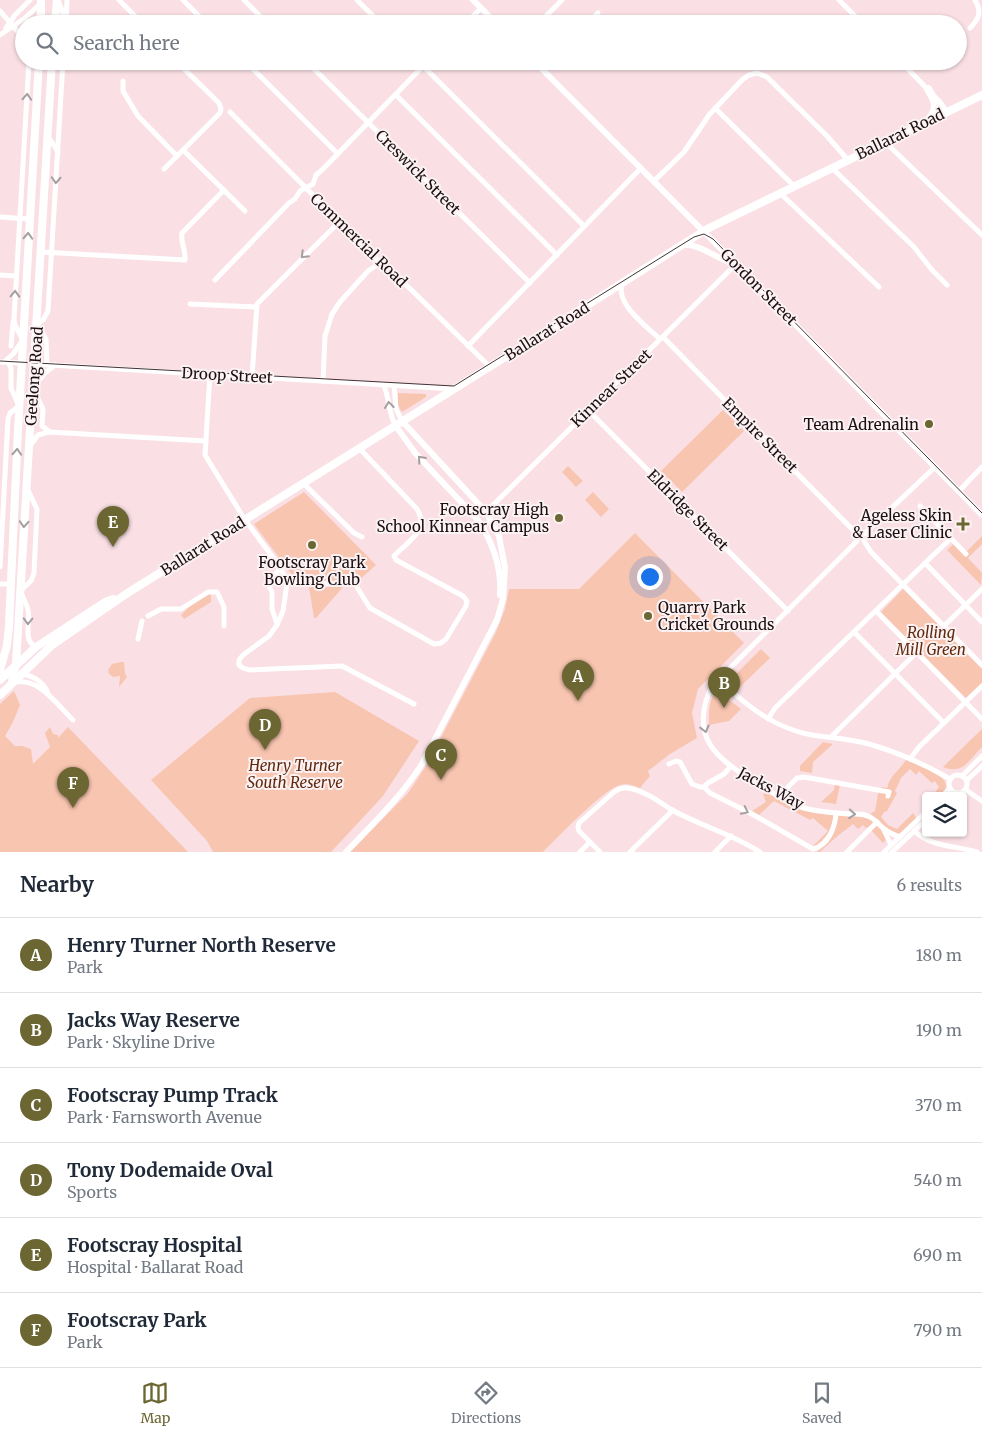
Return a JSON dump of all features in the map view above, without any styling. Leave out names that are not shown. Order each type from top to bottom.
[{"type":"highway","points":[[56,15],[57,0]]},
{"type":"highway","points":[[42,1],[42,15]]},
{"type":"highway","name":"Geelong Road","points":[[2,675],[9,626],[19,406],[38,70]]},
{"type":"highway","name":"Geelong Road","points":[[8,687],[19,673],[16,664],[51,70]]},
{"type":"highway","points":[[928,89],[936,106],[934,114],[928,121]]},
{"type":"highway","name":"Ballarat Road","points":[[19,673],[51,646],[126,594],[703,231],[982,95]]},
{"type":"highway","points":[[25,302],[27,307],[30,308],[39,293]]},
{"type":"highway","name":"Droop Street","points":[[22,363],[34,364]]},
{"type":"highway","name":"Ballarat Road","points":[[2,675],[36,647],[105,602],[126,594]]},
{"type":"highway","points":[[2,675],[19,673]]},
{"type":"highway","points":[[0,695],[8,687]]},
{"type":"main road","points":[[473,0],[487,15]]},
{"type":"main road","name":"Gordon Street","points":[[543,70],[982,515]]},
{"type":"main road","points":[[681,245],[693,245],[722,260],[736,264]]},
{"type":"main road","points":[[346,852],[395,800],[411,780],[429,751],[487,639],[500,610],[504,594],[505,574],[500,541],[486,512],[440,463],[398,423]]},
{"type":"main road","points":[[398,423],[414,451],[478,520],[494,550],[500,577],[498,606],[487,639]]},
{"type":"main road","points":[[432,470],[440,463]]},
{"type":"main road","points":[[448,488],[456,480]]},
{"type":"main road","points":[[478,520],[486,512]]},
{"type":"street","points":[[57,0],[63,15]]},
{"type":"street","points":[[66,0],[66,15]]},
{"type":"street","points":[[119,0],[134,15]]},
{"type":"street","points":[[183,0],[198,15]]},
{"type":"street","points":[[244,0],[259,15]]},
{"type":"street","points":[[357,0],[372,15]]},
{"type":"street","points":[[547,15],[562,0]]},
{"type":"street","points":[[838,0],[854,15]]},
{"type":"street","points":[[970,28],[981,14],[979,5],[975,0]]},
{"type":"street","points":[[18,15],[29,1]]},
{"type":"street","points":[[27,15],[42,1]]},
{"type":"street","points":[[473,15],[480,8]]},
{"type":"street","points":[[0,12],[15,29]]},
{"type":"street","points":[[2,32],[15,19]]},
{"type":"street","points":[[11,24],[15,22]]},
{"type":"street","points":[[11,346],[29,70]]},
{"type":"street","points":[[47,365],[46,339],[37,324],[48,313],[63,70]]},
{"type":"street","points":[[164,169],[220,113],[221,109],[185,70]]},
{"type":"street","points":[[254,70],[338,154]]},
{"type":"street","name":"Creswick Street","points":[[315,70],[530,283]]},
{"type":"street","points":[[215,280],[289,203],[295,200],[299,192],[313,184],[318,173],[419,70]]},
{"type":"street","points":[[427,70],[584,226]]},
{"type":"street","points":[[909,70],[942,104],[947,112]]},
{"type":"street","points":[[654,181],[684,152],[715,108],[742,80],[757,73],[766,77],[848,160]]},
{"type":"street","points":[[123,81],[122,91],[138,116],[177,156]]},
{"type":"street","points":[[396,95],[556,255]]},
{"type":"street","points":[[715,108],[794,186]]},
{"type":"street","name":"Commercial Road","points":[[230,112],[380,264],[388,267],[490,366]]},
{"type":"street","points":[[26,116],[35,132]]},
{"type":"street","points":[[47,136],[58,152]]},
{"type":"street","points":[[885,142],[982,235]]},
{"type":"street","points":[[183,150],[246,212]]},
{"type":"street","points":[[468,346],[641,168]]},
{"type":"street","points":[[832,168],[916,249],[947,286]]},
{"type":"street","points":[[41,252],[185,260],[185,251],[181,238],[182,233],[224,190]]},
{"type":"street","points":[[780,193],[880,287]]},
{"type":"street","points":[[0,217],[29,219]]},
{"type":"street","points":[[252,377],[256,307],[258,302],[339,222]]},
{"type":"street","points":[[323,381],[326,332],[332,314],[340,302],[368,271],[380,264]]},
{"type":"street","name":"Kinnear Street","points":[[486,512],[736,264]]},
{"type":"street","points":[[0,275],[16,276]]},
{"type":"street","points":[[622,296],[620,291],[624,282]]},
{"type":"street","points":[[610,291],[622,296]]},
{"type":"street","name":"Empire Street","points":[[622,296],[632,312],[752,428],[756,436],[767,438],[772,447],[857,534]]},
{"type":"street","points":[[190,304],[256,307]]},
{"type":"street","points":[[0,567],[8,418],[12,410],[19,406],[11,388],[11,368],[4,362],[14,353],[23,340],[14,319]]},
{"type":"street","name":"Droop Street","points":[[4,362],[22,363]]},
{"type":"street","name":"Droop Street","points":[[34,364],[454,389]]},
{"type":"street","points":[[51,432],[43,427],[42,407],[33,388],[45,373],[55,365]]},
{"type":"street","points":[[210,374],[205,454],[245,520],[281,568],[287,583],[283,611],[277,625],[269,636],[243,655],[239,660],[240,665],[250,670],[342,666],[414,704]]},
{"type":"street","points":[[384,384],[388,395],[390,414],[398,423]]},
{"type":"street","points":[[394,385],[398,423]]},
{"type":"street","name":"Eldridge Street","points":[[588,410],[788,611]]},
{"type":"street","points":[[29,447],[37,436],[42,433],[51,432],[206,441]]},
{"type":"street","points":[[287,583],[355,584],[370,608],[434,644],[442,644],[466,606],[467,601],[463,596],[396,560],[394,556],[422,527],[422,518],[417,509],[359,448]]},
{"type":"street","points":[[935,467],[864,534],[864,541],[871,552],[982,665]]},
{"type":"street","points":[[959,491],[982,467]]},
{"type":"street","points":[[303,483],[354,533],[362,537]]},
{"type":"street","points":[[27,488],[37,509],[34,564],[32,580],[20,592],[28,610],[28,639],[36,647]]},
{"type":"street","points":[[920,506],[966,554]]},
{"type":"street","points":[[857,541],[857,534],[861,532],[864,534]]},
{"type":"street","points":[[768,719],[775,708],[951,538]]},
{"type":"street","points":[[724,674],[857,541],[864,541]]},
{"type":"street","points":[[924,563],[982,622]]},
{"type":"street","points":[[277,625],[272,609],[272,592],[267,582],[281,568]]},
{"type":"street","points":[[0,584],[10,584]]},
{"type":"street","points":[[944,626],[982,589]]},
{"type":"street","points":[[148,616],[161,608],[181,608],[208,592],[217,592],[224,607],[224,626]]},
{"type":"street","points":[[876,610],[982,719]]},
{"type":"street","points":[[138,639],[142,621]]},
{"type":"street","points":[[854,632],[944,723]]},
{"type":"street","points":[[0,649],[4,658]]},
{"type":"street","points":[[831,737],[917,652]]},
{"type":"street","points":[[724,674],[720,672],[715,673],[712,677],[713,683],[717,686],[724,684]]},
{"type":"street","points":[[19,673],[31,676],[39,681],[50,696]]},
{"type":"street","points":[[724,674],[726,678],[724,684]]},
{"type":"street","points":[[8,687],[17,682],[28,682],[38,686],[73,720]]},
{"type":"street","name":"Jacks Way","points":[[713,683],[706,697],[703,709],[704,729],[709,743],[719,757],[779,796],[806,808],[836,813],[867,815],[877,822]]},
{"type":"street","points":[[724,684],[757,713],[793,730],[811,735],[870,744],[935,770],[950,779]]},
{"type":"street","points":[[910,760],[919,747],[982,686]]},
{"type":"street","points":[[962,776],[982,756]]},
{"type":"street","points":[[669,764],[675,761],[680,762],[692,784],[704,787],[710,794],[752,814],[813,849],[830,836],[835,823],[836,813]]},
{"type":"street","points":[[704,787],[708,782],[724,774],[731,766]]},
{"type":"street","points":[[963,792],[966,790],[967,780],[982,766]]},
{"type":"street","points":[[950,779],[957,775],[967,780]]},
{"type":"street","points":[[779,796],[797,778],[804,776],[889,792],[888,796]]},
{"type":"street","points":[[950,779],[951,792]]},
{"type":"street","points":[[600,852],[578,827],[579,823],[619,788],[625,787],[638,790],[673,810],[731,836],[760,852]]},
{"type":"street","points":[[966,790],[982,801]]},
{"type":"street","points":[[630,852],[673,810]]},
{"type":"street","points":[[884,852],[922,816]]},
{"type":"street","points":[[847,852],[877,822],[891,845]]},
{"type":"street","points":[[892,852],[922,824]]},
{"type":"street","points":[[882,828],[900,837]]},
{"type":"street","points":[[914,831],[932,843],[977,852]]},
{"type":"street","points":[[715,852],[731,836]]},
{"type":"street","points":[[580,852],[590,842]]},
{"type":"green space","points":[[398,393],[426,394],[426,397],[402,412],[398,405]]},
{"type":"green space","points":[[723,410],[744,431],[682,492],[661,471]]},
{"type":"green space","points":[[568,466],[583,481],[576,487],[562,472]]},
{"type":"green space","name":"Footscray Park Bowling Club","points":[[304,492],[376,565],[357,582],[300,581],[292,575],[254,524]]},
{"type":"green space","points":[[593,492],[609,509],[601,517],[585,500]]},
{"type":"green space","points":[[635,533],[744,643],[698,689],[692,713],[697,738],[670,754],[648,771],[650,776],[640,788],[623,784],[603,795],[543,852],[350,852],[408,793],[426,766],[496,632],[505,609],[509,589],[579,589]]},
{"type":"green space","points":[[982,536],[982,544],[968,558],[982,573],[981,585],[947,550],[953,544],[964,554]]},
{"type":"green space","points":[[309,587],[343,587],[314,618]]},
{"type":"green space","name":"Rolling Mill Green","points":[[903,589],[982,669],[982,683],[966,698],[881,612]]},
{"type":"green space","points":[[211,593],[211,602],[184,619],[181,615],[189,607]]},
{"type":"green space","points":[[761,649],[770,658],[738,689],[733,684],[732,678]]},
{"type":"green space","points":[[124,662],[127,677],[119,687],[120,676],[113,677],[109,674],[108,670],[112,664]]},
{"type":"green space","points":[[14,691],[20,705],[5,736],[15,746],[31,749],[33,764],[50,747],[45,733],[50,727],[53,734],[58,735],[58,738],[68,727],[188,852],[0,852],[0,704]]},
{"type":"green space","name":"Henry Turner South Reserve","points":[[335,692],[419,741],[383,796],[331,852],[213,852],[207,841],[151,780],[250,698]]},
{"type":"green space","points":[[715,693],[720,693],[741,709],[729,721],[709,725],[710,704]]},
{"type":"green space","points":[[982,729],[982,747],[965,765],[956,769],[943,767]]},
{"type":"green space","points":[[823,742],[833,744],[813,762],[812,773],[800,771],[800,766]]},
{"type":"green space","points":[[906,760],[941,777],[946,786],[942,792],[935,792],[939,787],[935,781],[932,783],[919,771],[916,775],[910,769],[901,778],[895,791],[897,793],[887,811],[881,817],[888,825],[897,829],[913,813],[916,817],[915,819],[899,834],[893,833],[870,814],[875,811],[878,794],[882,787],[887,788],[892,776]]},
{"type":"green space","points":[[835,784],[840,785],[836,804],[821,802],[834,790]]},
{"type":"green space","points":[[766,792],[798,808],[815,813],[834,815],[833,824],[829,832],[823,840],[816,846],[813,846],[828,831],[813,818],[810,820],[774,801],[759,815],[752,811],[766,802],[763,794]]},
{"type":"green space","points":[[838,814],[861,817],[872,821],[887,839],[883,843],[868,827],[866,828],[863,825],[858,829],[853,824],[820,852],[817,852],[832,836]]},
{"type":"tram line","points":[[0,361],[454,386],[694,237],[704,234],[713,239],[982,513]]},
{"type":"place","name":"Team Adrenalin","points":[[929,424]]},
{"type":"place","name":"Footscray High School Kinnear Campus","points":[[559,518]]},
{"type":"place","name":"Ageless Skin & Laser Clinic","points":[[963,524]]},
{"type":"place","name":"Footscray Park Bowling Club","points":[[312,545]]},
{"type":"place","name":"Footscray Hospital","points":[[113,547]]},
{"type":"place","name":"Quarry Park Cricket Grounds","points":[[648,616]]},
{"type":"place","name":"Henry Turner North Reserve","points":[[578,701]]},
{"type":"place","name":"Jacks Way Reserve","points":[[724,708]]},
{"type":"place","name":"Tony Dodemaide Oval","points":[[265,750]]},
{"type":"place","name":"Footscray Pump Track","points":[[441,780]]},
{"type":"place","name":"Footscray Park","points":[[73,808]]}]
